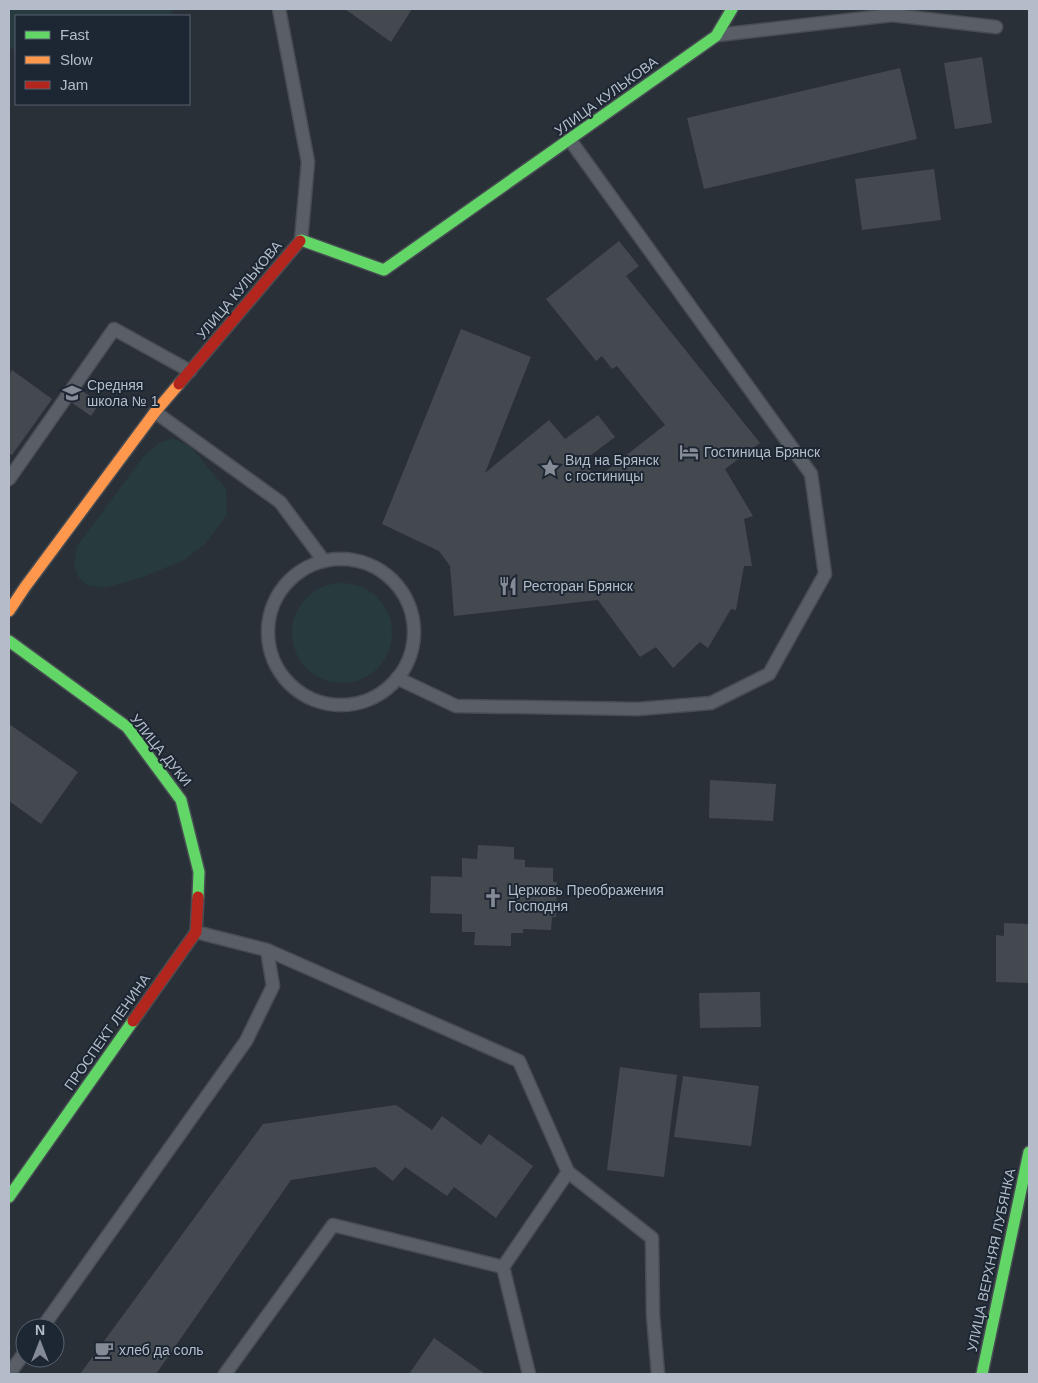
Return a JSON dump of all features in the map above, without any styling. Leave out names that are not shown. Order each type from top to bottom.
[{"type":"street","points":[[716,36],[732,9]]},
{"type":"street","name":"УЛИЦА КУЛЬКОВА","points":[[9,611],[156,412],[301,240],[384,270],[716,36]]},
{"type":"street","name":"УЛИЦА ДУКИ","points":[[9,640],[127,727],[181,800],[199,872],[196,932]]},
{"type":"street","name":"ПРОСПЕКТ ЛЕНИНА","points":[[9,1198],[196,932]]},
{"type":"street","name":"УЛИЦА ВЕРХНЯЯ ЛУБЯНКА","points":[[982,1374],[1029,1152]]},
{"type":"lane","points":[[279,9],[308,162],[301,240]]},
{"type":"lane","points":[[716,36],[892,15],[996,27]]},
{"type":"lane","points":[[397,678],[456,706],[638,709],[711,703],[769,674],[825,574],[811,474],[570,140]]},
{"type":"lane","points":[[9,480],[114,329],[190,371]]},
{"type":"lane","points":[[156,412],[280,502],[324,561]]},
{"type":"lane","points":[[348,559],[371,565],[391,578],[406,598],[414,620],[414,645],[406,668],[390,686],[370,699],[347,705],[323,703],[300,693],[283,677],[272,656],[269,640],[268,632],[272,608],[284,587],[301,571],[324,561],[348,559]]},
{"type":"lane","points":[[196,932],[267,950],[519,1060],[568,1172],[652,1238],[653,1315],[658,1374]]},
{"type":"lane","points":[[49,1318],[246,1041],[273,986],[267,950]]},
{"type":"lane","points":[[529,1374],[503,1267],[568,1172]]},
{"type":"lane","points":[[225,1374],[333,1225],[503,1267]]},
{"type":"green space","points":[[9,9],[173,9],[171,15],[15,15],[15,50],[9,48]]},
{"type":"green space","points":[[172,438],[191,447],[226,489],[227,514],[205,544],[184,560],[143,577],[104,588],[87,585],[78,577],[74,563],[77,546],[144,456],[159,443]]},
{"type":"green space","points":[[342,583],[361,587],[378,597],[388,614],[392,633],[388,652],[378,669],[361,679],[342,683],[323,679],[306,669],[296,652],[292,633],[296,614],[306,597],[323,587]]},
{"type":"building","points":[[345,9],[412,9],[391,42]]},
{"type":"building","points":[[982,57],[992,123],[955,129],[944,63]]},
{"type":"building","points":[[900,68],[917,139],[704,189],[687,118]]},
{"type":"building","points":[[934,169],[941,220],[862,230],[855,179]]},
{"type":"building","name":"Гостиница Брянск","points":[[619,241],[639,266],[626,276],[760,443],[725,469],[753,516],[744,519],[752,566],[744,566],[736,610],[731,609],[708,648],[700,642],[673,668],[656,647],[640,657],[598,600],[454,616],[450,566],[439,551],[382,524],[461,329],[531,357],[485,473],[549,420],[565,439],[598,415],[615,437],[583,461],[597,478],[665,425],[617,366],[612,369],[602,356],[596,361],[546,299]]},
{"type":"building","points":[[12,370],[52,399],[12,455],[9,453],[9,375]]},
{"type":"building","points":[[81,390],[100,403],[91,416],[72,403]]},
{"type":"building","points":[[9,724],[78,772],[41,824],[9,801]]},
{"type":"building","points":[[710,780],[776,784],[773,821],[709,818]]},
{"type":"building","name":"Церковь Преображения Господня","points":[[478,845],[514,847],[514,859],[525,860],[525,867],[553,868],[553,882],[557,882],[556,917],[552,917],[551,930],[523,929],[523,933],[511,933],[511,946],[474,945],[475,932],[462,932],[462,914],[430,913],[431,876],[462,877],[462,858],[477,859]]},
{"type":"building","points":[[1004,923],[1029,924],[1029,983],[996,982],[996,935],[1004,936]]},
{"type":"building","points":[[760,992],[761,1027],[700,1028],[699,993]]},
{"type":"building","points":[[620,1067],[677,1075],[664,1177],[607,1170]]},
{"type":"building","points":[[683,1076],[759,1086],[751,1146],[674,1137]]},
{"type":"building","points":[[396,1105],[432,1130],[442,1116],[481,1145],[489,1134],[533,1166],[496,1218],[454,1187],[447,1196],[405,1167],[393,1181],[375,1167],[291,1180],[156,1374],[80,1374],[263,1124]]},
{"type":"building","points":[[434,1338],[485,1374],[409,1374]]},
{"type":"traffic: fast","points":[[300,241],[384,270],[716,36],[732,9]]},
{"type":"traffic: fast","points":[[9,641],[127,727],[181,800],[199,872],[198,897]]},
{"type":"traffic: fast","points":[[9,1197],[133,1021]]},
{"type":"traffic: fast","points":[[982,1374],[1029,1152]]},
{"type":"traffic: slow","points":[[9,611],[155,412],[179,384]]},
{"type":"traffic: jam","points":[[179,384],[300,241]]},
{"type":"traffic: jam","points":[[133,1021],[196,932],[198,897]]},
{"type":"place","name":"Средняя школа № 1","points":[[72,393]]},
{"type":"place","name":"Гостиница Брянск","points":[[689,452]]},
{"type":"place","name":"Вид на Брянск с гостиницы","points":[[550,468]]},
{"type":"place","name":"Ресторан Брянск","points":[[508,586]]},
{"type":"place","name":"Церковь Преображения Господня","points":[[493,898]]},
{"type":"place","name":"хлеб да соль","points":[[104,1350]]}]
